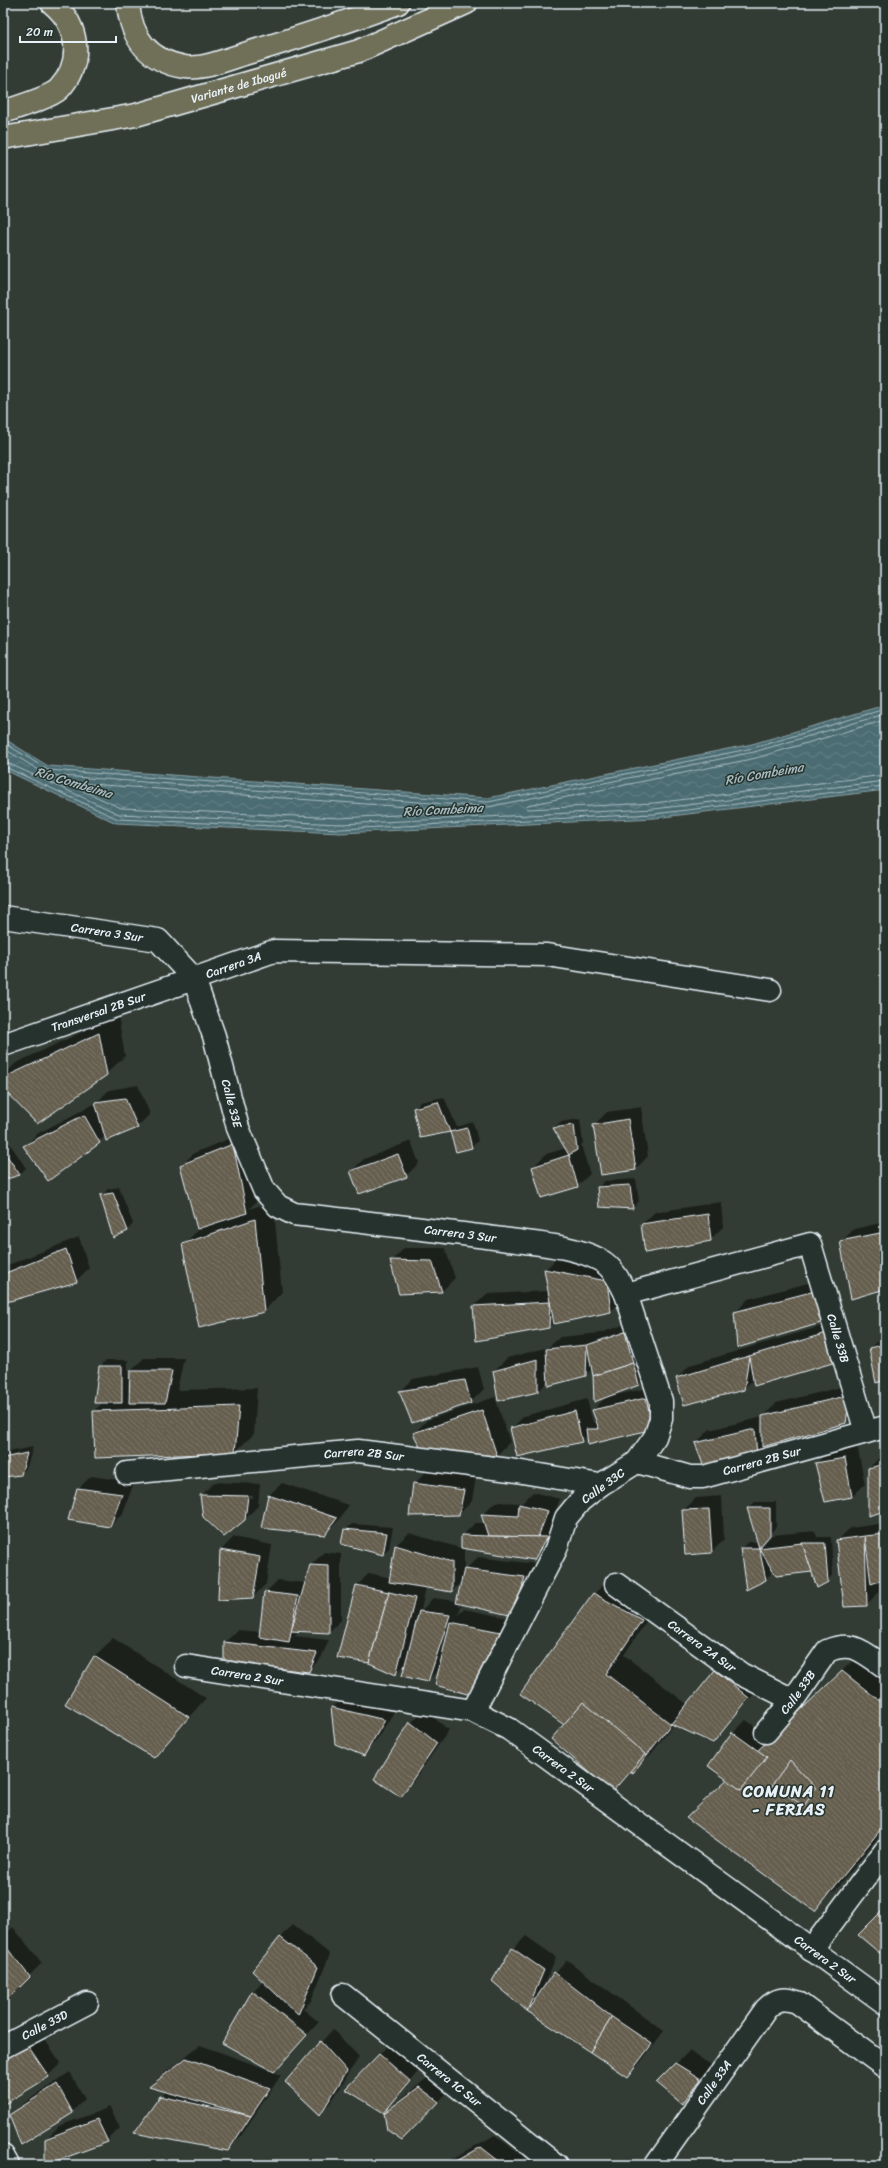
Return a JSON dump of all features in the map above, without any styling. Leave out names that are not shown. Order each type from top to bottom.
[{"type":"highway","points":[[3,112],[24,106],[59,90],[73,68],[76,46],[73,29],[62,12],[52,3]]},
{"type":"highway","points":[[128,3],[129,20],[140,42],[158,59],[187,67],[212,64],[343,24],[398,3]]},
{"type":"highway","name":"Variante de Ibagué","points":[[3,138],[136,115],[359,51],[466,3]]},
{"type":"street","name":"Carrera 3 Sur","points":[[3,917],[158,940],[194,979]]},
{"type":"street","name":"Carrera 3A","points":[[194,979],[274,951],[547,955],[770,990]]},
{"type":"street","name":"Transversal 2B Sur","points":[[3,1045],[194,979]]},
{"type":"street","name":"Calle 33E","points":[[194,979],[214,1036],[238,1128],[264,1190],[278,1206],[294,1214]]},
{"type":"street","name":"Carrera 3 Sur","points":[[294,1214],[447,1232],[585,1253],[602,1261],[622,1286]]},
{"type":"street","name":"Calle 33B","points":[[622,1286],[810,1244],[876,1429]]},
{"type":"street","name":"Calle 33C","points":[[473,1711],[556,1549],[566,1518],[580,1501],[600,1485],[637,1462],[655,1437],[661,1419],[661,1401],[622,1286]]},
{"type":"street","name":"Carrera 2B Sur","points":[[637,1462],[690,1477],[703,1477],[876,1429]]},
{"type":"street","name":"Carrera 2B Sur","points":[[127,1473],[358,1451],[510,1470],[600,1485]]},
{"type":"street","name":"Carrera 2A Sur","points":[[616,1584],[741,1674],[793,1700]]},
{"type":"street","name":"Calle 33B","points":[[766,1732],[793,1700],[826,1651],[848,1645],[859,1649],[885,1667]]},
{"type":"street","name":"Carrera 2 Sur","points":[[186,1666],[473,1711],[509,1729],[885,2004]]},
{"type":"street","points":[[811,1950],[885,1851]]},
{"type":"street","name":"Carrera 1C Sur","points":[[343,1995],[556,2165]]},
{"type":"street","name":"Calle 33A","points":[[656,2165],[766,2009],[774,2001],[786,1998],[797,2002],[885,2067]]},
{"type":"street","name":"Calle 33D","points":[[3,2047],[87,2003]]},
{"type":"street","points":[[3,2156],[8,2165]]},
{"type":"water","name":"Río Combeima","points":[[885,705],[885,790],[655,818],[340,833],[116,823],[3,769],[3,738],[48,766],[488,798],[752,744]]},
{"type":"building","points":[[99,1033],[107,1075],[37,1124],[3,1089],[3,1078]]},
{"type":"building","points":[[125,1098],[138,1128],[106,1141],[95,1102]]},
{"type":"building","points":[[438,1102],[450,1132],[420,1138],[413,1108]]},
{"type":"building","points":[[84,1115],[100,1143],[48,1181],[23,1146]]},
{"type":"building","points":[[628,1119],[636,1170],[601,1175],[593,1125]]},
{"type":"building","points":[[574,1125],[577,1150],[569,1155],[553,1128]]},
{"type":"building","points":[[467,1128],[472,1148],[456,1152],[450,1132]]},
{"type":"building","points":[[233,1144],[247,1213],[197,1229],[180,1165]]},
{"type":"building","points":[[3,1150],[20,1175],[3,1180]]},
{"type":"building","points":[[398,1154],[407,1177],[359,1194],[350,1171]]},
{"type":"building","points":[[569,1155],[578,1187],[541,1198],[532,1167]]},
{"type":"building","points":[[630,1185],[633,1209],[599,1207],[597,1187]]},
{"type":"building","points":[[113,1193],[128,1231],[113,1238],[100,1195]]},
{"type":"building","points":[[708,1214],[711,1241],[645,1253],[641,1224]]},
{"type":"building","points":[[255,1219],[264,1312],[199,1328],[182,1244]]},
{"type":"building","points":[[885,1232],[885,1289],[851,1299],[840,1241]]},
{"type":"building","points":[[66,1249],[77,1282],[3,1303],[3,1274]]},
{"type":"building","points":[[390,1260],[432,1261],[442,1292],[399,1294]]},
{"type":"building","points":[[544,1269],[607,1281],[611,1312],[554,1324]]},
{"type":"building","points":[[815,1291],[821,1323],[737,1348],[734,1312]]},
{"type":"building","points":[[550,1302],[549,1328],[476,1341],[473,1306]]},
{"type":"building","points":[[625,1332],[633,1363],[593,1376],[587,1345]]},
{"type":"building","points":[[830,1332],[836,1362],[754,1386],[749,1356]]},
{"type":"building","points":[[885,1344],[885,1380],[876,1383],[869,1348]]},
{"type":"building","points":[[587,1345],[586,1376],[548,1386],[546,1349]]},
{"type":"building","points":[[749,1356],[744,1390],[684,1405],[676,1378]]},
{"type":"building","points":[[538,1359],[538,1392],[498,1401],[493,1371]]},
{"type":"building","points":[[633,1363],[639,1385],[594,1402],[593,1376]]},
{"type":"building","points":[[99,1366],[122,1366],[122,1403],[94,1403]]},
{"type":"building","points":[[130,1371],[172,1371],[165,1403],[129,1403]]},
{"type":"building","points":[[465,1380],[471,1403],[412,1423],[399,1391]]},
{"type":"building","points":[[850,1395],[846,1423],[762,1447],[762,1416]]},
{"type":"building","points":[[646,1398],[653,1429],[588,1445],[586,1429],[599,1429],[592,1410]]},
{"type":"building","points":[[239,1406],[235,1453],[95,1458],[93,1411]]},
{"type":"building","points":[[482,1410],[497,1456],[422,1451],[413,1433]]},
{"type":"building","points":[[575,1411],[582,1442],[517,1457],[510,1428]]},
{"type":"building","points":[[755,1429],[757,1458],[705,1470],[695,1443]]},
{"type":"building","points":[[27,1453],[21,1475],[3,1477],[3,1458]]},
{"type":"building","points":[[845,1458],[852,1497],[825,1502],[815,1463]]},
{"type":"building","points":[[885,1464],[885,1511],[868,1516],[868,1468]]},
{"type":"building","points":[[413,1483],[464,1490],[459,1515],[409,1516]]},
{"type":"building","points":[[77,1488],[122,1494],[110,1527],[68,1520]]},
{"type":"building","points":[[200,1495],[248,1496],[245,1520],[224,1537],[203,1517]]},
{"type":"building","points":[[268,1495],[337,1518],[325,1535],[261,1528]]},
{"type":"building","points":[[519,1504],[548,1511],[538,1537],[488,1536],[481,1514],[518,1516]]},
{"type":"building","points":[[747,1508],[770,1508],[770,1535],[759,1548]]},
{"type":"building","points":[[709,1509],[712,1553],[685,1555],[682,1510]]},
{"type":"building","points":[[344,1529],[387,1533],[383,1555],[341,1544]]},
{"type":"building","points":[[885,1534],[885,1579],[871,1584],[865,1536]]},
{"type":"building","points":[[461,1535],[547,1537],[534,1560],[461,1548]]},
{"type":"building","points":[[865,1536],[867,1606],[844,1607],[836,1540]]},
{"type":"building","points":[[802,1543],[825,1543],[828,1582],[817,1588]]},
{"type":"building","points":[[802,1543],[812,1572],[776,1576],[759,1548]]},
{"type":"building","points":[[395,1545],[452,1562],[452,1592],[389,1582]]},
{"type":"building","points":[[740,1548],[759,1548],[766,1580],[746,1590]]},
{"type":"building","points":[[220,1550],[260,1557],[253,1598],[218,1600]]},
{"type":"building","points":[[310,1565],[329,1566],[329,1633],[291,1631]]},
{"type":"building","points":[[464,1569],[525,1577],[514,1616],[456,1603]]},
{"type":"building","points":[[356,1585],[389,1592],[369,1663],[337,1658]]},
{"type":"building","points":[[264,1592],[298,1596],[289,1642],[259,1637]]},
{"type":"building","points":[[389,1592],[415,1598],[396,1675],[369,1663]]},
{"type":"building","points":[[593,1593],[642,1620],[606,1674],[671,1724],[633,1773],[520,1694]]},
{"type":"building","points":[[419,1611],[450,1615],[428,1682],[402,1676]]},
{"type":"building","points":[[450,1622],[511,1634],[471,1695],[435,1685]]},
{"type":"building","points":[[224,1642],[317,1653],[309,1672],[224,1662]]},
{"type":"building","points":[[94,1656],[189,1717],[154,1758],[65,1704]]},
{"type":"building","points":[[715,1670],[749,1698],[713,1743],[671,1724]]},
{"type":"building","points":[[842,1671],[885,1705],[885,1824],[815,1911],[686,1818]]},
{"type":"building","points":[[583,1702],[645,1754],[612,1792],[551,1739]]},
{"type":"building","points":[[331,1707],[385,1720],[364,1756],[335,1744]]},
{"type":"building","points":[[410,1722],[437,1743],[401,1797],[374,1779]]},
{"type":"building","points":[[732,1732],[767,1757],[741,1790],[708,1766]]},
{"type":"building","points":[[790,1760],[816,1788],[804,1806],[772,1785]]},
{"type":"building","points":[[885,1908],[885,1951],[882,1955],[858,1935]]},
{"type":"building","points":[[280,1937],[318,1967],[298,2015],[252,1971]]},
{"type":"building","points":[[3,1943],[30,1977],[3,2004]]},
{"type":"building","points":[[512,1948],[544,1970],[527,2011],[492,1981]]},
{"type":"building","points":[[554,1972],[612,2017],[590,2052],[527,2011]]},
{"type":"building","points":[[252,1991],[307,2035],[274,2072],[222,2043]]},
{"type":"building","points":[[612,2017],[652,2044],[627,2077],[590,2052]]},
{"type":"building","points":[[320,2041],[347,2071],[320,2115],[285,2082]]},
{"type":"building","points":[[26,2043],[49,2077],[3,2105],[3,2056]]},
{"type":"building","points":[[379,2054],[410,2081],[384,2113],[345,2089]]},
{"type":"building","points":[[186,2058],[270,2088],[251,2116],[149,2087]]},
{"type":"building","points":[[675,2063],[701,2079],[682,2104],[656,2082]]},
{"type":"building","points":[[57,2084],[73,2113],[21,2145],[9,2115]]},
{"type":"building","points":[[419,2087],[439,2102],[402,2140],[387,2130],[384,2113]]},
{"type":"building","points":[[160,2096],[251,2116],[228,2151],[134,2133]]},
{"type":"building","points":[[97,2119],[108,2142],[45,2165],[45,2139]]},
{"type":"building","points":[[481,2147],[504,2165],[450,2165]]},
{"type":"district","name":"COMUNA 11 - FERIAS","points":[[789,1800]]}]
